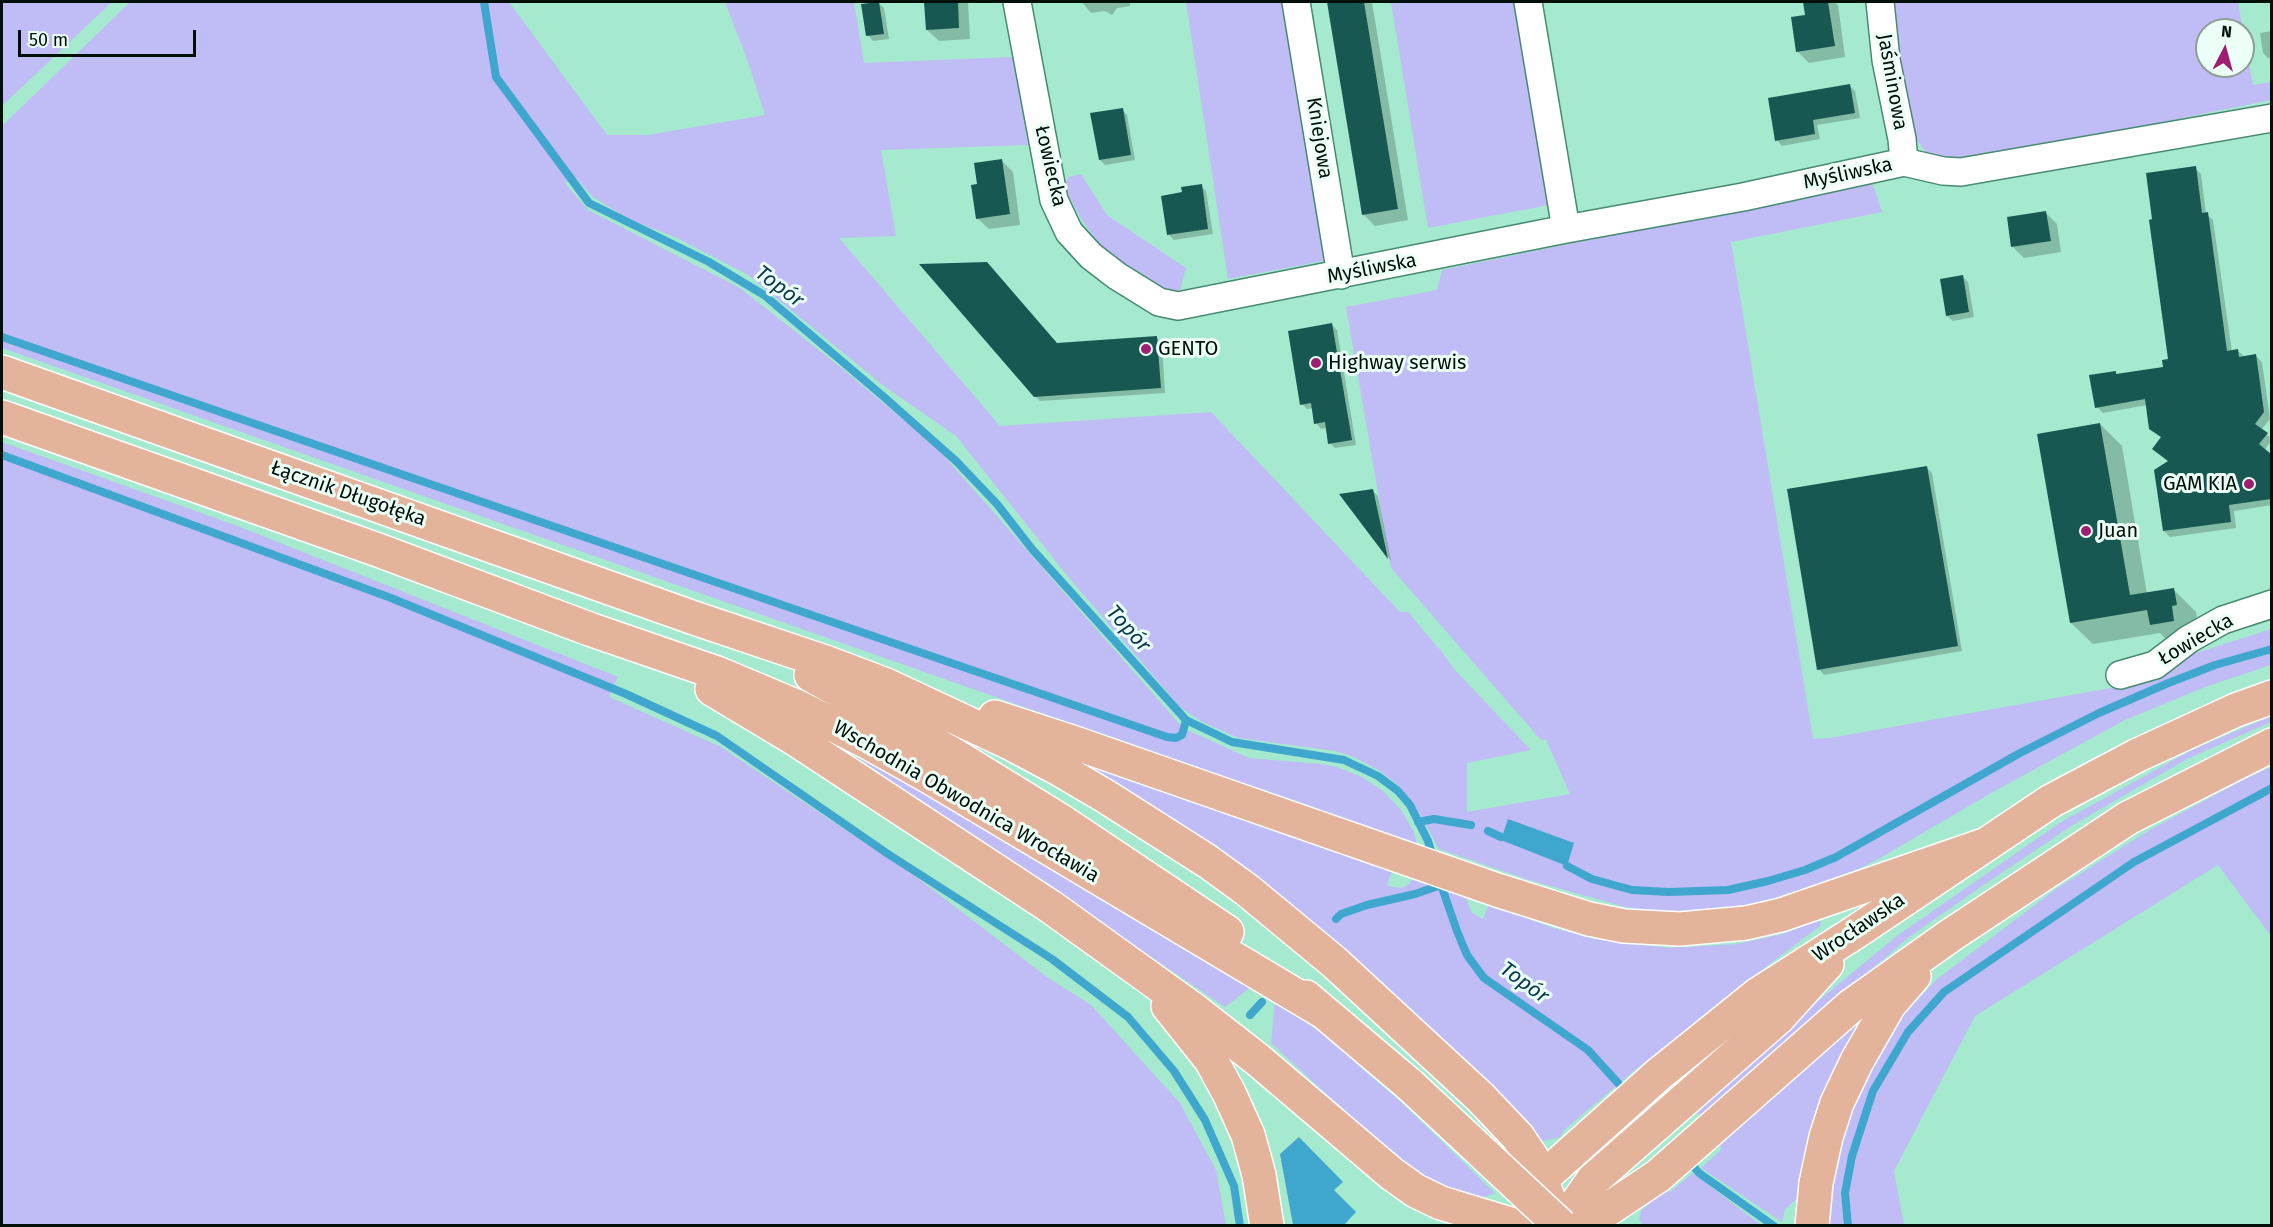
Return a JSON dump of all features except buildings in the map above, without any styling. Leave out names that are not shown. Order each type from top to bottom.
[{"type":"main road","name":"Łącznik Długołęka","points":[[2,372],[694,618]]},
{"type":"main road","points":[[2,417],[378,550],[592,630],[710,688],[792,737],[1051,907],[1258,1060],[1392,1174],[1416,1191],[1441,1203],[1502,1224]]},
{"type":"main road","points":[[694,618],[886,685],[1072,742],[1342,834],[1497,890],[1589,919],[1624,926],[1680,929],[1746,923],[1781,915],[1981,846]]},
{"type":"main road","name":"Wschodnia Obwodnica Wrocławia","points":[[694,618],[769,653],[954,755],[1058,819],[1225,931],[1262,958],[1410,1085],[1561,1226]]},
{"type":"main road","name":"Wschodnia Obwodnica Wrocławia","points":[[592,630],[717,673],[798,708],[869,743],[1322,1011]]},
{"type":"main road","points":[[886,685],[1010,743],[1059,769],[1158,829],[1247,891],[1334,962],[1480,1097],[1518,1137],[1532,1158],[1561,1226]]},
{"type":"main road","name":"Wrocławska","points":[[1502,1224],[1540,1179],[1659,1074],[1757,995],[2051,801],[2138,755],[2236,710],[2271,697]]},
{"type":"main road","points":[[1583,1226],[1658,1176],[1851,1006],[1952,934],[2128,818],[2271,745]]},
{"type":"main road","points":[[1569,1226],[1577,1203],[1593,1180],[1779,1017],[1854,933]]},
{"type":"main road","points":[[1812,1226],[1816,1183],[1826,1137],[1837,1103],[1857,1061],[1889,1005],[1952,934]]},
{"type":"main road","points":[[1143,973],[1210,1060],[1229,1093],[1248,1135],[1259,1175],[1267,1226]]},
{"type":"street","name":"Łowiecka","points":[[1017,2],[1054,200],[1069,232],[1091,256],[1117,276],[1159,302],[1178,306]]},
{"type":"street","name":"Kniejowa","points":[[1296,2],[1341,275]]},
{"type":"street","points":[[1528,2],[1566,230]]},
{"type":"street","name":"Jaśminowa","points":[[1880,2],[1886,60],[1902,139],[1904,162]]},
{"type":"street","name":"Myśliwska","points":[[1178,306],[1743,197],[1904,162],[1943,171],[1961,172],[2271,118]]},
{"type":"street","name":"Łowiecka","points":[[2120,675],[2155,665],[2189,639],[2223,620],[2271,604]]},
{"type":"shaded area","points":[[2,2],[112,2],[2,106]]},
{"type":"shaded area","points":[[130,2],[509,2],[607,135],[648,135],[765,115],[725,2],[854,2],[864,63],[1013,57],[1028,145],[881,150],[896,236],[839,238],[1000,426],[1211,412],[1400,612],[1408,612],[1454,669],[1531,750],[1467,763],[1467,812],[1570,794],[1546,740],[1540,739],[1391,568],[1346,307],[1437,290],[1442,270],[1872,182],[1882,212],[1731,242],[1813,739],[1830,738],[2122,686],[2190,655],[2271,629],[2271,665],[2205,687],[2125,720],[1993,792],[1880,858],[1836,881],[1807,892],[1748,906],[1666,912],[1625,907],[1529,880],[1439,849],[1421,816],[1398,785],[1380,771],[1354,757],[1335,751],[1239,738],[1202,722],[1181,708],[1070,579],[956,436],[884,386],[748,275],[677,238],[636,222],[612,209],[593,197],[576,178],[565,183],[588,210],[740,288],[839,366],[938,449],[1183,728],[1249,758],[1321,764],[1337,767],[1362,777],[1383,791],[1401,810],[1414,832],[1417,845],[2,348],[2,126]]},
{"type":"shaded area","points":[[1186,2],[1309,2],[1328,260],[1228,279]]},
{"type":"shaded area","points":[[1391,2],[1518,2],[1554,204],[1428,228]]},
{"type":"shaded area","points":[[1890,2],[2238,2],[2241,18],[2195,18],[2195,78],[2252,78],[2253,85],[2271,82],[2271,100],[1981,159],[1928,155],[1910,131]]},
{"type":"shaded area","points":[[1081,174],[1107,215],[1186,268],[1180,290],[1167,290],[1147,282],[1127,269],[1100,245],[1083,222],[1067,193],[1068,177]]},
{"type":"shaded area","points":[[2,442],[235,525],[618,677],[609,697],[721,747],[916,877],[1047,977],[1091,1005],[1180,1103],[1216,1170],[1226,1225],[2,1225]]},
{"type":"shaded area","points":[[2271,716],[2271,722],[2187,759],[2073,825],[1982,886],[1908,938],[1702,1117],[1695,1111],[1807,1010],[1898,935],[2061,822],[2192,750]]},
{"type":"shaded area","points":[[831,736],[1251,987],[1225,1007],[831,740]]},
{"type":"shaded area","points":[[1061,752],[1393,869],[1387,885],[1402,888],[1414,877],[1464,894],[1472,913],[1483,919],[1489,904],[1553,928],[1595,939],[1669,948],[1737,944],[1821,922],[1820,926],[1725,998],[1648,1062],[1646,1061],[1565,1129],[1560,1137],[1543,1141],[1470,1071]]},
{"type":"shaded area","points":[[2271,767],[2271,936],[2218,865],[1975,1016],[1894,1171],[1904,1225],[1828,1225],[1828,1185],[1841,1127],[1866,1068],[1898,1020],[1937,979],[2056,889],[2148,831]]},
{"type":"shaded area","points":[[1275,1000],[1355,1057],[1352,1060],[1402,1103],[1495,1193],[1482,1198],[1448,1188],[1394,1156],[1271,1043]]},
{"type":"shaded area","points":[[1875,1006],[1799,1197],[1785,1209],[1782,1222],[1701,1168],[1722,1149],[1717,1143]]},
{"type":"shaded area","points":[[1693,1173],[1761,1225],[1644,1226],[1639,1220],[1641,1211],[1666,1188],[1670,1192]]},
{"type":"water","points":[[1508,819],[1574,843],[1567,866],[1501,840]]},
{"type":"water","points":[[1299,1137],[1343,1182],[1334,1190],[1356,1212],[1344,1225],[1293,1225],[1280,1154]]},
{"type":"waterway","name":"Topór","points":[[484,2],[496,77],[589,203],[709,262],[764,295],[884,397],[956,461],[997,504],[1032,549],[1186,720],[1232,742],[1344,760],[1378,776],[1398,791],[1410,805],[1428,841],[1433,858]]},
{"type":"waterway","points":[[2,337],[1167,737],[1176,738],[1182,735],[1186,720]]},
{"type":"waterway","points":[[2,455],[391,598],[626,694],[717,736],[888,854],[1052,959],[1128,1017],[1174,1071],[1205,1120],[1234,1186],[1240,1226]]},
{"type":"waterway","points":[[1567,866],[1592,879],[1632,890],[1669,892],[1728,890],[1805,870],[1836,857],[2020,753],[2099,713],[2215,665],[2272,649]]},
{"type":"waterway","points":[[1848,1226],[1845,1193],[1852,1156],[1873,1091],[1908,1032],[1944,992],[2134,862],[2272,788]]},
{"type":"waterway","points":[[1418,822],[1434,819],[1471,825]]},
{"type":"waterway","points":[[1488,831],[1501,837]]},
{"type":"waterway","name":"Topór","points":[[1439,879],[1467,955],[1484,978],[1588,1050],[1627,1093]]},
{"type":"waterway","points":[[1336,919],[1341,914],[1367,905],[1415,894],[1441,885]]},
{"type":"waterway","points":[[1250,1015],[1262,1002]]},
{"type":"waterway","name":"Topór","points":[[1687,1159],[1699,1173],[1774,1226]]},
{"type":"place","name":"GENTO","points":[[1146,349]]},
{"type":"place","name":"Highway serwis","points":[[1316,363]]},
{"type":"place","name":"GAM KIA","points":[[2249,484]]},
{"type":"place","name":"Juan","points":[[2086,531]]}]
